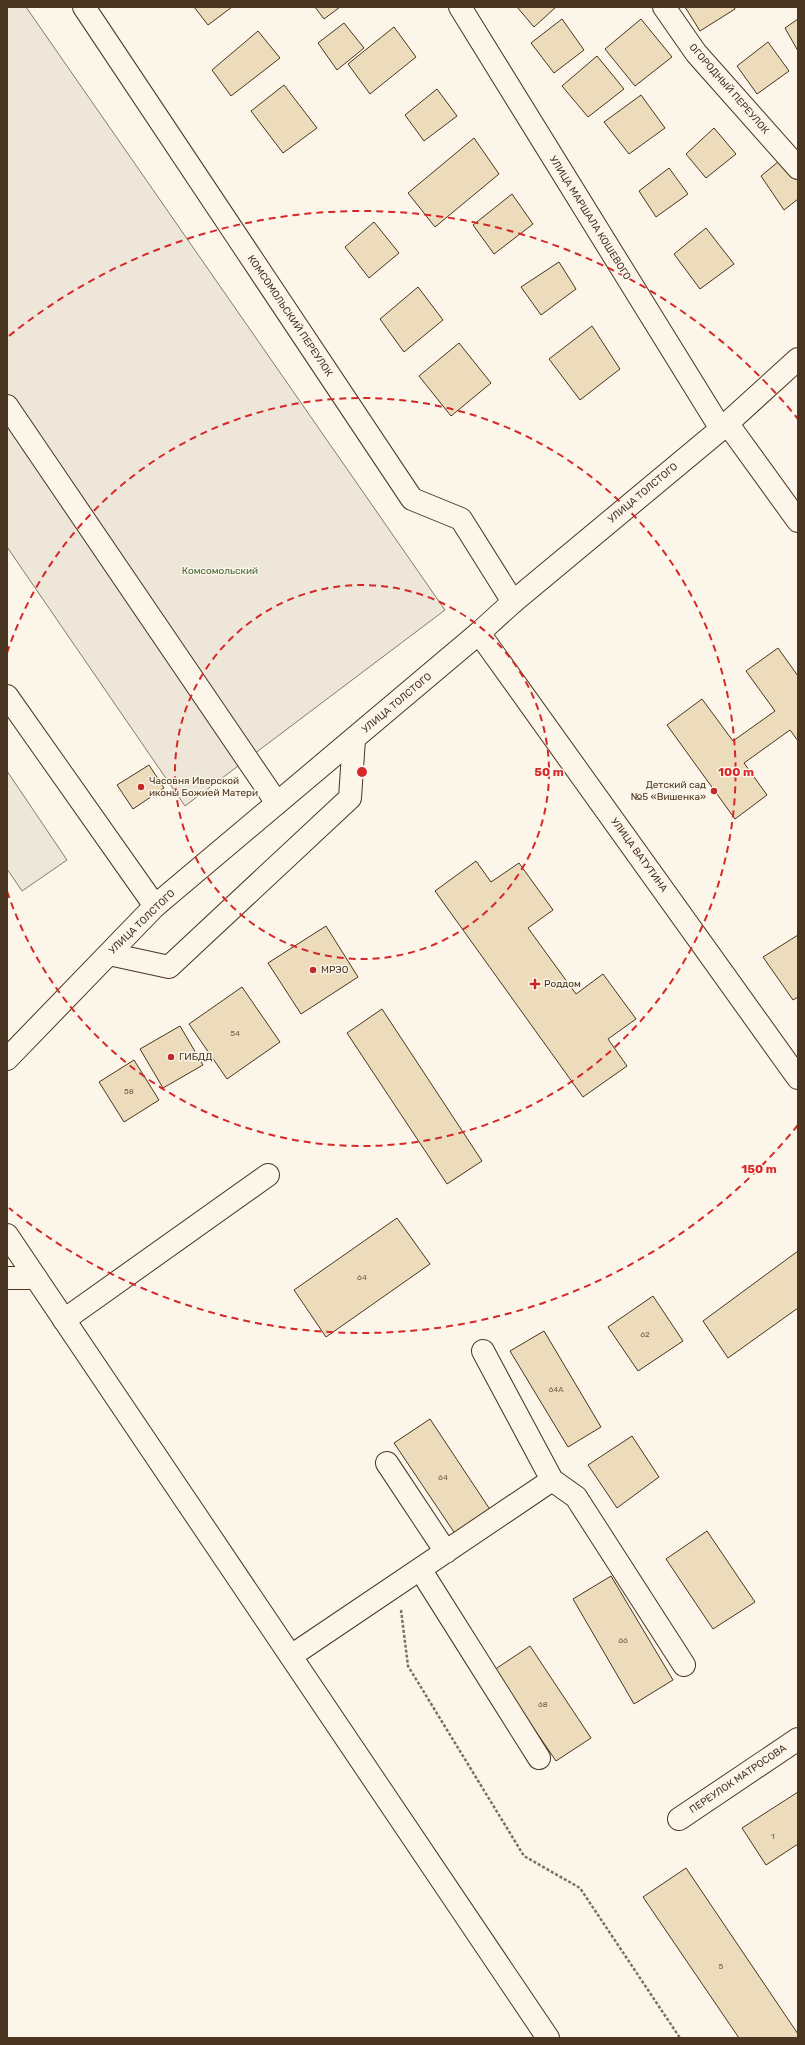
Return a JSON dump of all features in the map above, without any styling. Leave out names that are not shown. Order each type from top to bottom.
[{"type":"main road","name":"КОМСОМОЛЬСКИЙ ПЕРЕУЛОК","points":[[84,7],[412,499],[461,519],[513,602]]},
{"type":"main road","name":"УЛИЦА МАРШАЛА КОШЕВОГО","points":[[460,7],[724,426],[798,521]]},
{"type":"main road","name":"ОГОРОДНЫЙ ПЕРЕУЛОК","points":[[664,7],[696,53],[798,168]]},
{"type":"main road","name":"УЛИЦА ТОЛСТОГО","points":[[7,1059],[155,906],[479,633],[513,602],[724,426],[798,359]]},
{"type":"main road","points":[[7,406],[277,803]]},
{"type":"main road","name":"УЛИЦА ВАТУТИНА","points":[[479,633],[798,1078]]},
{"type":"main road","points":[[7,696],[155,906]]},
{"type":"main road","points":[[109,954],[169,967],[350,798],[354,739]]},
{"type":"main road","points":[[64,1320],[268,1175]]},
{"type":"main road","points":[[7,1235],[548,2038]]},
{"type":"main road","points":[[7,1278],[36,1278]]},
{"type":"main road","points":[[483,1351],[552,1480],[576,1497],[684,1665]]},
{"type":"main road","points":[[387,1463],[446,1552]]},
{"type":"main road","points":[[291,1656],[552,1480]]},
{"type":"main road","points":[[420,1569],[539,1758]]},
{"type":"main road","name":"ПЕРЕУЛОК МАТРОСОВА","points":[[679,1819],[798,1739]]},
{"type":"path","points":[[398,1584],[408,1666],[524,1856],[580,1888],[680,2038]]},
{"type":"green space","name":"Комсомольский","points":[[7,7],[26,7],[445,610],[185,806],[7,547]]},
{"type":"shaded area","points":[[7,771],[67,860],[22,891],[7,869]]},
{"type":"building","points":[[194,7],[232,7],[208,25]]},
{"type":"building","points":[[315,7],[340,7],[324,19]]},
{"type":"building","points":[[517,7],[556,7],[534,27]]},
{"type":"building","points":[[685,7],[734,7],[735,9],[700,31]]},
{"type":"building","points":[[562,19],[584,50],[554,73],[531,43]]},
{"type":"building","points":[[641,19],[672,57],[635,86],[605,49]]},
{"type":"building","points":[[798,19],[798,51],[785,28]]},
{"type":"building","points":[[344,23],[364,48],[337,70],[318,43]]},
{"type":"building","points":[[394,27],[416,57],[370,94],[348,64]]},
{"type":"building","points":[[258,31],[280,58],[231,96],[212,70]]},
{"type":"building","points":[[768,42],[789,71],[757,94],[737,66]]},
{"type":"building","points":[[597,56],[624,89],[588,117],[562,86]]},
{"type":"building","points":[[284,85],[317,128],[283,153],[251,111]]},
{"type":"building","points":[[437,89],[457,116],[424,141],[405,115]]},
{"type":"building","points":[[641,95],[665,128],[629,154],[604,122]]},
{"type":"building","points":[[714,128],[736,154],[706,178],[686,154]]},
{"type":"building","points":[[474,138],[499,174],[435,227],[408,193]]},
{"type":"building","points":[[784,157],[798,176],[798,199],[784,210],[761,176]]},
{"type":"building","points":[[669,168],[688,194],[656,217],[639,191]]},
{"type":"building","points":[[512,194],[533,224],[494,254],[473,225]]},
{"type":"building","points":[[374,222],[399,253],[369,278],[345,247]]},
{"type":"building","points":[[706,228],[734,264],[700,289],[674,254]]},
{"type":"building","points":[[559,262],[576,289],[541,315],[521,287]]},
{"type":"building","points":[[418,287],[443,320],[404,352],[380,319]]},
{"type":"building","points":[[592,326],[620,369],[580,400],[549,359]]},
{"type":"building","points":[[459,343],[491,383],[451,416],[419,376]]},
{"type":"building","points":[[778,648],[798,676],[798,741],[790,730],[744,763],[767,795],[735,819],[667,725],[702,699],[733,741],[775,711],[746,671]]},
{"type":"building","name":"Часовня Иверской иконы Божией Матери","points":[[149,765],[164,788],[133,809],[117,785]]},
{"type":"building","name":"Роддом","points":[[476,861],[491,882],[519,863],[553,910],[528,928],[576,994],[603,974],[636,1019],[608,1039],[627,1066],[583,1097],[435,891]]},
{"type":"building","name":"МРЭО","points":[[326,926],[358,977],[301,1014],[268,963]]},
{"type":"building","points":[[798,935],[798,997],[793,1000],[763,957]]},
{"type":"building","points":[[242,987],[280,1042],[227,1079],[189,1024]]},
{"type":"building","points":[[382,1009],[482,1161],[447,1184],[347,1033]]},
{"type":"building","name":"ГИБДД","points":[[180,1026],[203,1065],[163,1088],[140,1049]]},
{"type":"building","points":[[134,1060],[159,1100],[124,1122],[99,1082]]},
{"type":"building","points":[[397,1218],[430,1264],[326,1337],[294,1290]]},
{"type":"building","points":[[798,1251],[798,1308],[728,1358],[703,1321]]},
{"type":"building","points":[[653,1296],[683,1341],[638,1371],[608,1327]]},
{"type":"building","points":[[544,1331],[601,1427],[568,1447],[510,1351]]},
{"type":"building","points":[[430,1419],[491,1511],[456,1535],[394,1443]]},
{"type":"building","points":[[632,1436],[659,1477],[617,1508],[588,1465]]},
{"type":"building","points":[[707,1531],[755,1602],[713,1629],[666,1559]]},
{"type":"building","points":[[611,1576],[673,1680],[634,1704],[573,1599]]},
{"type":"building","points":[[530,1646],[591,1738],[556,1761],[494,1670]]},
{"type":"building","points":[[798,1792],[798,1844],[766,1865],[742,1828]]},
{"type":"building","points":[[686,1868],[798,2034],[798,2038],[739,2038],[643,1897]]},
{"type":"place","name":"Часовня Иверской иконы Божией Матери","points":[[141,787]]},
{"type":"place","name":"Детский сад №5 «Вишенка»","points":[[714,791]]},
{"type":"place","name":"МРЭО","points":[[313,970]]},
{"type":"place","name":"Роддом","points":[[535,984]]},
{"type":"place","name":"ГИБДД","points":[[171,1057]]}]
